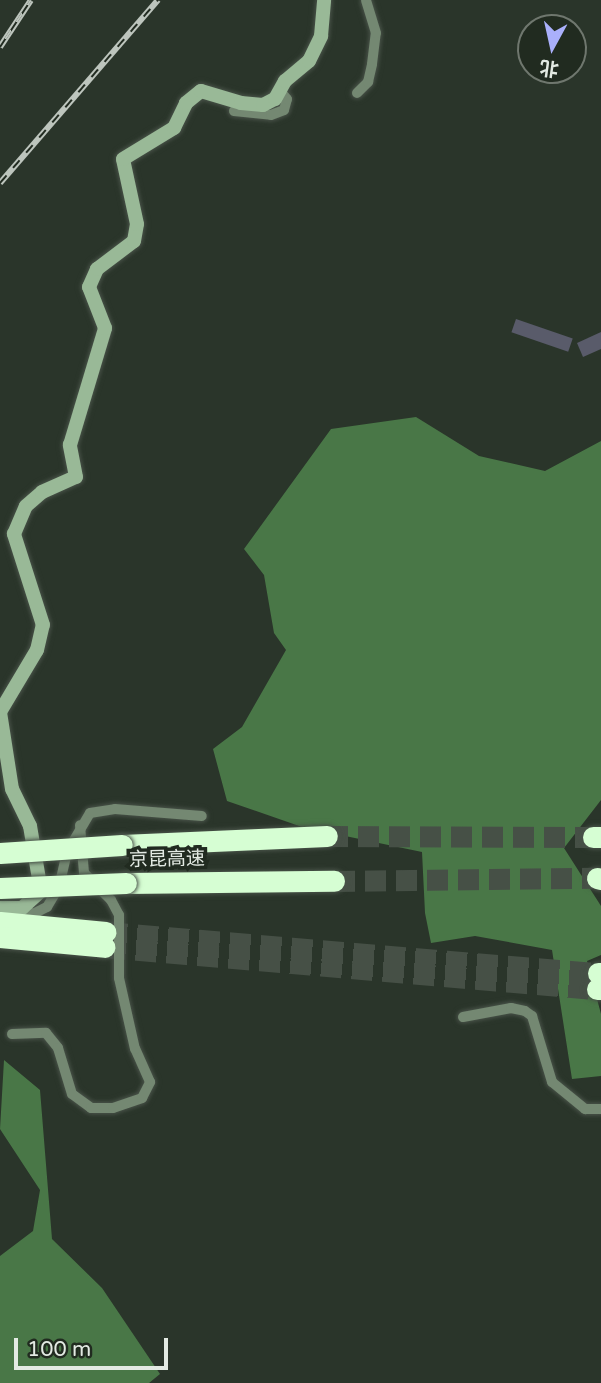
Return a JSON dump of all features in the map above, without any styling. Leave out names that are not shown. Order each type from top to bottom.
[{"type":"highway","name":"京昆高速","points":[[0,853],[327,836]]},
{"type":"highway","name":"京昆高速","points":[[0,888],[126,883],[334,881]]},
{"type":"highway","points":[[0,922],[105,939],[0,937]]},
{"type":"street","points":[[22,908],[41,891],[30,826],[12,789],[4,750],[1,712],[37,650],[43,625],[14,534],[26,506],[42,492],[76,477],[70,445],[105,328],[89,287],[97,269],[134,241],[137,224],[123,159],[174,128],[186,103],[201,91],[263,106],[309,61],[321,36],[324,0]]},
{"type":"street","points":[[356,93],[368,82],[375,43],[366,0]]},
{"type":"street","points":[[234,111],[271,116],[284,110],[287,99],[280,91]]},
{"type":"street","points":[[0,908],[22,908],[33,914],[47,907],[59,887],[67,852],[80,825],[90,813],[115,808],[202,816]]},
{"type":"street","points":[[12,1034],[46,1033],[58,1048],[72,1094],[91,1108],[113,1108],[142,1098],[150,1082],[135,1049],[119,978],[119,915],[111,900],[84,873],[80,825]]},
{"type":"street","points":[[463,1017],[511,1008],[526,1011],[534,1023],[552,1082],[585,1109],[601,1110]]},
{"type":"green space","points":[[416,417],[479,456],[545,471],[601,441],[601,800],[564,848],[601,906],[601,955],[587,961],[601,1014],[601,1076],[572,1079],[552,950],[475,936],[431,943],[425,913],[422,852],[302,827],[227,801],[213,749],[242,727],[286,650],[274,633],[264,575],[244,549],[331,429]]},
{"type":"green space","points":[[4,1060],[40,1090],[52,1239],[102,1288],[160,1374],[149,1383],[0,1383],[0,1256],[33,1231],[40,1190],[0,1129]]},
{"type":"building","points":[[516,319],[573,339],[568,352],[511,332]]},
{"type":"building","points":[[601,332],[601,349],[583,357],[577,343]]},
{"type":"tunnel","points":[[327,836],[593,837]]},
{"type":"tunnel","points":[[334,881],[597,878]]},
{"type":"tunnel","points":[[106,932],[598,973]]},
{"type":"tunnel","points":[[105,947],[597,989]]},
{"type":"railway","points":[[0,47],[31,0]]},
{"type":"railway","points":[[0,183],[158,0]]}]
